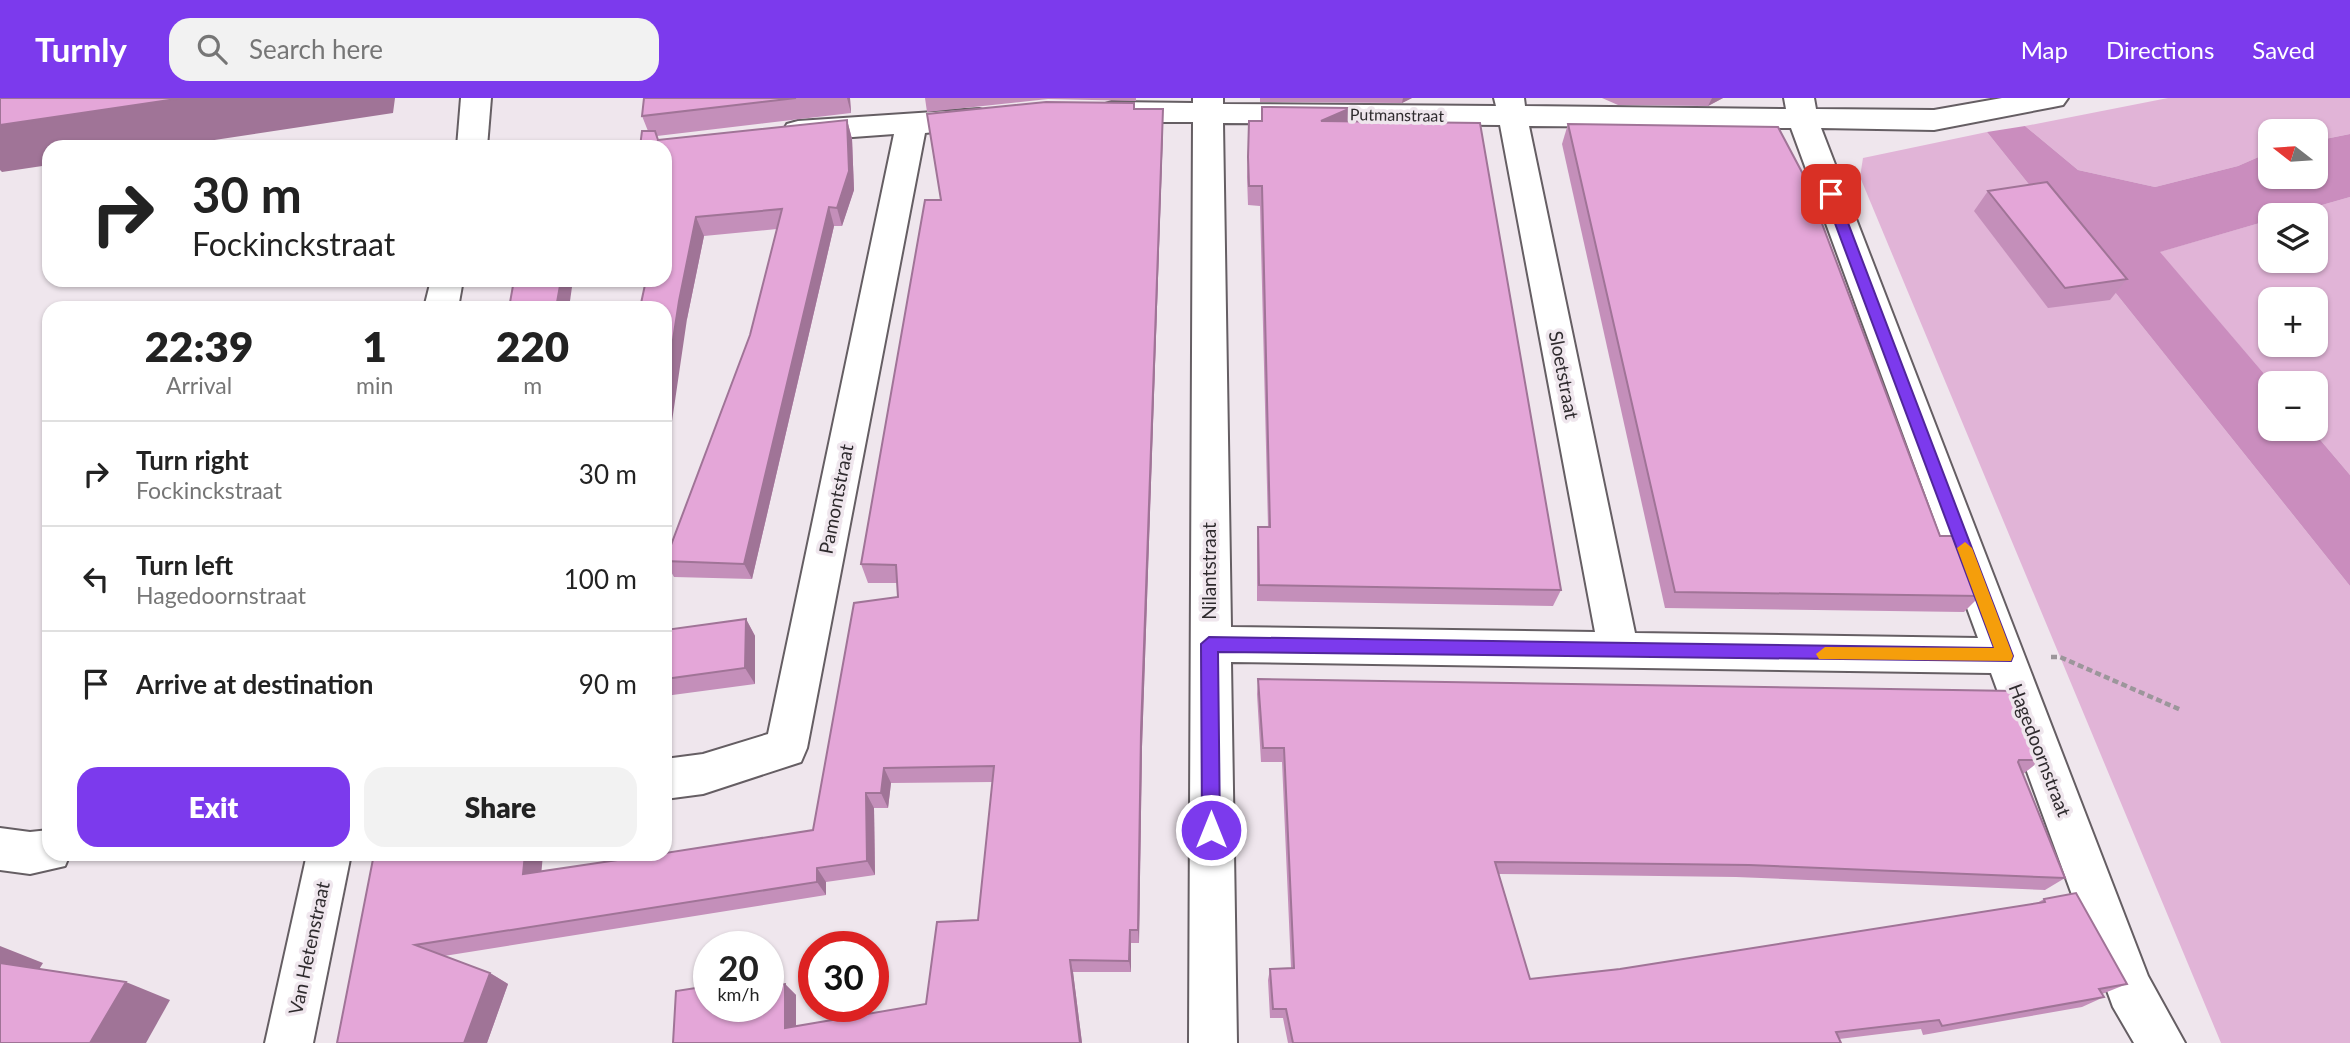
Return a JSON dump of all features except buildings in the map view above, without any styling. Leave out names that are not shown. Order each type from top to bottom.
[{"type":"street","points":[[473,140],[476,98]]},
{"type":"street","name":"Putmanstraat","points":[[1088,112],[1207,105],[1800,108],[1934,120],[2053,98]]},
{"type":"street","name":"Nilantstraat","points":[[1207,105],[1213,1043]]},
{"type":"street","name":"Sloetstraat","points":[[1511,106],[1619,652]]},
{"type":"street","name":"Hagedoornstraat","points":[[1800,108],[2130,990],[2161,1043]]},
{"type":"street","points":[[776,133],[842,126],[911,126],[1007,117]]},
{"type":"street","name":"Pamontstraat","points":[[672,778],[703,774],[786,748],[911,126]]},
{"type":"street","points":[[1209,644],[2005,656]]},
{"type":"street","points":[[0,849],[42,852]]},
{"type":"street","name":"Van Hetenstraat","points":[[289,1043],[328,861]]},
{"type":"path","points":[[2005,656],[2060,657],[2181,710]]},
{"type":"shaded area","points":[[2168,98],[2350,98],[2350,134],[2328,138],[2328,119],[2258,119],[2258,157],[2238,166],[2155,187],[2078,170],[2025,126]]},
{"type":"shaded area","points":[[2025,126],[2078,170],[2155,187],[2238,166],[2258,157],[2258,189],[2328,189],[2328,138],[2350,134],[2350,197],[2328,203],[2258,203],[2258,223],[2160,252],[2262,371],[2258,371],[2258,441],[2321,441],[2350,475],[2350,586],[1987,132]]},
{"type":"shaded area","points":[[1987,132],[2350,586],[2350,1043],[2221,1043],[1860,177],[1863,158]]},
{"type":"shaded area","points":[[2350,197],[2350,475],[2321,441],[2328,441],[2328,371],[2262,371],[2159,252],[2258,223],[2258,273],[2328,273],[2328,203]]},
{"type":"slow traffic","points":[[1825,654],[2005,656],[1965,548]]},
{"type":"route","points":[[1211,830],[1209,644],[2005,656],[1831,194]]}]
